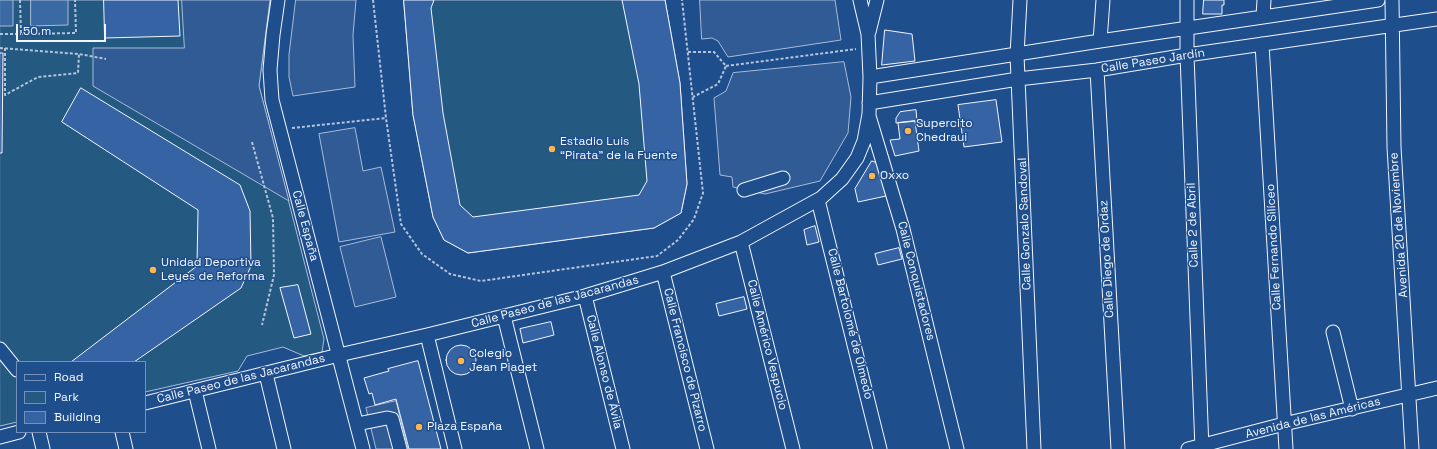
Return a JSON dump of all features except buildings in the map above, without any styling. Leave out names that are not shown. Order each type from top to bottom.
[{"type":"street","name":"Calle España","points":[[278,0],[270,70],[272,100],[363,449]]},
{"type":"street","points":[[860,0],[868,34]]},
{"type":"street","points":[[868,34],[877,0]]},
{"type":"street","name":"Calle Gonzalo Sandoval","points":[[1020,0],[1017,55],[1034,449]]},
{"type":"street","points":[[1100,41],[1103,0]]},
{"type":"street","name":"Calle 2 de Abril","points":[[1187,0],[1186,29],[1202,447]]},
{"type":"street","points":[[1263,16],[1264,0]]},
{"type":"street","points":[[870,77],[1263,16],[1378,0]]},
{"type":"street","name":"Avenida 20 de Noviembre","points":[[1392,0],[1394,147],[1410,395],[1412,449]]},
{"type":"street","name":"Calle Paseo Jardín","points":[[869,109],[1018,79],[1097,70],[1187,55],[1437,19]]},
{"type":"street","name":"Calle Paseo de las Jacarandas","points":[[146,403],[585,296],[663,272],[741,242],[818,200],[842,179],[857,158],[864,141],[869,109],[870,77],[868,34]]},
{"type":"street","name":"Calle Fernando Silíceo","points":[[1262,44],[1286,449]]},
{"type":"street","name":"Calle Diego de Ordaz","points":[[1097,70],[1118,449]]},
{"type":"street","name":"Calle Conquistadores","points":[[869,109],[903,229],[957,449]]},
{"type":"street","points":[[744,190],[783,178]]},
{"type":"street","name":"Calle Bartolomé de Olmedo","points":[[818,200],[880,449]]},
{"type":"street","name":"Calle Américo Vespucio","points":[[741,242],[793,449]]},
{"type":"street","name":"Calle Francisco de Pizarro","points":[[663,272],[707,449]]},
{"type":"street","name":"Calle Alonso de Ávila","points":[[585,296],[623,449]]},
{"type":"street","points":[[504,316],[538,449]]},
{"type":"street","points":[[1333,332],[1352,409]]},
{"type":"street","points":[[427,335],[455,449]]},
{"type":"street","points":[[0,349],[16,369]]},
{"type":"street","points":[[266,374],[284,449]]},
{"type":"street","name":"Avenida de las Américas","points":[[1188,449],[1202,447],[1284,424],[1437,388]]},
{"type":"street","points":[[195,391],[209,449]]},
{"type":"street","points":[[357,424],[388,418],[392,419],[400,449]]},
{"type":"street","points":[[0,437],[16,433]]},
{"type":"street","points":[[39,433],[43,449]]},
{"type":"street","points":[[122,433],[126,449]]},
{"type":"path","points":[[20,0],[21,34]]},
{"type":"path","points":[[0,34],[76,33],[75,0]]},
{"type":"path","points":[[373,0],[386,118],[401,224],[422,254],[450,274],[481,281],[657,256],[678,240],[694,219],[703,193],[682,0]]},
{"type":"path","points":[[726,66],[869,47]]},
{"type":"path","points":[[0,48],[79,54],[106,60]]},
{"type":"path","points":[[5,48],[5,95],[38,78],[78,73],[79,54]]},
{"type":"path","points":[[688,52],[714,52],[726,66]]},
{"type":"path","points":[[693,96],[718,84],[726,66]]},
{"type":"path","points":[[280,129],[386,118]]},
{"type":"path","points":[[252,142],[273,218],[274,275],[262,325]]},
{"type":"green space","name":"Unidad Deportiva Leyes de Reforma","points":[[0,0],[270,0],[259,86],[324,339],[322,352],[304,356],[283,347],[247,356],[238,371],[146,392],[146,361],[16,361],[16,422],[0,426]]},
{"type":"green space","name":"Estadio Luis “Pirata” de la Fuente","points":[[404,0],[665,0],[680,83],[687,184],[681,213],[654,228],[468,253],[444,240],[433,217],[413,115]]},
{"type":"shaded area","points":[[0,0],[13,0],[13,26],[0,26]]},
{"type":"shaded area","points":[[31,0],[68,0],[68,25],[31,26]]},
{"type":"shaded area","points":[[182,0],[270,0],[259,86],[289,201],[93,86],[93,48],[184,48]]},
{"type":"shaded area","points":[[296,0],[356,0],[353,35],[355,87],[293,96],[289,77],[289,55]]},
{"type":"shaded area","points":[[700,0],[835,0],[841,40],[728,57],[718,41],[712,38],[702,39]]},
{"type":"shaded area","points":[[844,62],[851,97],[848,133],[820,181],[765,194],[733,187],[732,177],[720,175],[714,98],[726,91],[733,73]]},
{"type":"shaded area","points":[[355,128],[363,171],[381,167],[395,232],[339,242],[319,134]]},
{"type":"shaded area","points":[[381,237],[396,297],[355,307],[340,247]]},
{"type":"shaded area","points":[[396,401],[408,449],[376,449],[366,408]]},
{"type":"place","name":"Supercito Chedraui","points":[[908,131]]},
{"type":"place","name":"Estadio Luis “Pirata” de la Fuente","points":[[552,149]]},
{"type":"place","name":"Oxxo","points":[[872,176]]},
{"type":"place","name":"Unidad Deportiva Leyes de Reforma","points":[[153,270]]},
{"type":"place","name":"Colegio Jean Piaget","points":[[461,361]]},
{"type":"place","name":"Plaza España","points":[[419,427]]}]
